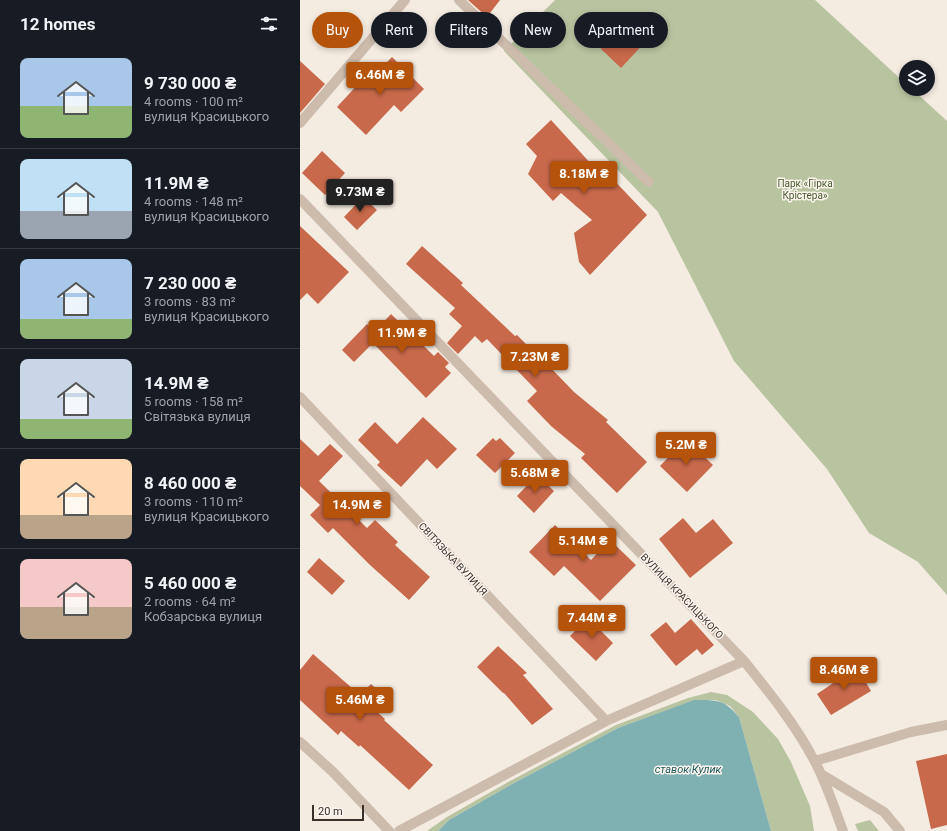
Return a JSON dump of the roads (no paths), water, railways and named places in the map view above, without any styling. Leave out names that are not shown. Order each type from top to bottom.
[{"type":"street","points":[[300,123],[405,0]]},
{"type":"street","points":[[459,0],[649,182]]},
{"type":"street","name":"ВУЛИЦЯ КРАСИЦЬКОГО","points":[[300,198],[744,661],[777,701],[815,761],[843,831]]},
{"type":"street","name":"СВІТЯЗЬКА ВУЛИЦЯ","points":[[300,397],[606,721]]},
{"type":"street","points":[[399,831],[606,721],[744,661]]},
{"type":"street","points":[[815,761],[912,732],[947,725]]},
{"type":"street","points":[[300,742],[333,772],[389,831]]},
{"type":"street","points":[[821,774],[884,812],[900,831]]},
{"type":"water","name":"ставок Кулик","points":[[694,700],[720,702],[729,707],[739,717],[771,831],[438,831],[449,820],[512,784],[618,728]]},
{"type":"park label","name":"Парк «Гірка Крістера»","points":[[805,188]]}]
